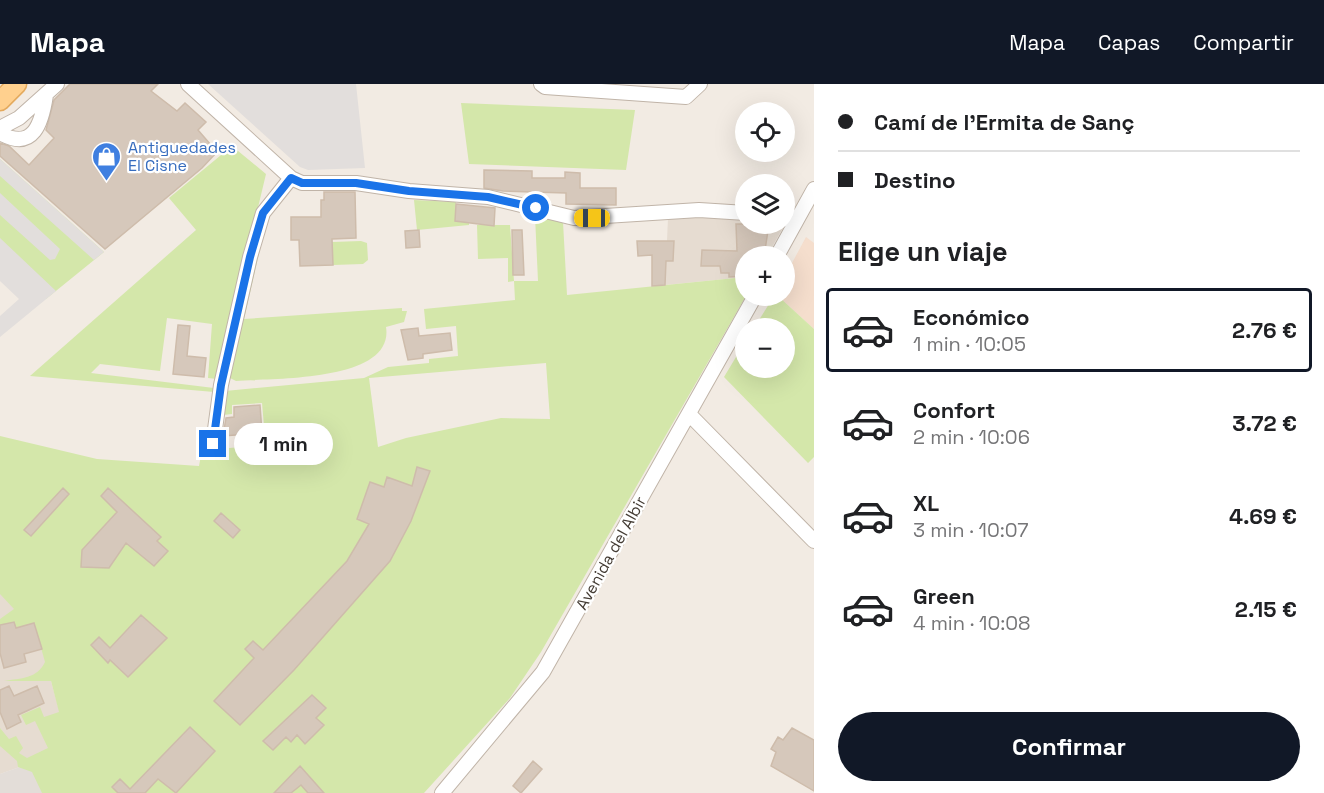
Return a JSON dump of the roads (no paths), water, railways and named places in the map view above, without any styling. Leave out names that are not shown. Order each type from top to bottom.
[{"type":"main road","points":[[0,101],[17,84]]},
{"type":"street","points":[[0,128],[19,118],[57,84]]},
{"type":"street","points":[[188,84],[291,178],[302,183],[356,183],[488,197],[574,218],[699,210],[735,212]]},
{"type":"street","points":[[545,85],[626,88],[686,98],[700,84]]},
{"type":"street","points":[[0,133],[10,139],[27,138],[38,129],[46,95]]},
{"type":"street","points":[[213,444],[221,385],[250,257],[263,213],[291,178]]},
{"type":"street","points":[[795,213],[814,189]]},
{"type":"street","name":"Avenida del Albir","points":[[442,793],[489,740],[543,672],[749,306]]},
{"type":"street","points":[[689,414],[814,541]]},
{"type":"place","name":"Antiguedades El Cisne","points":[[107,182]]}]
